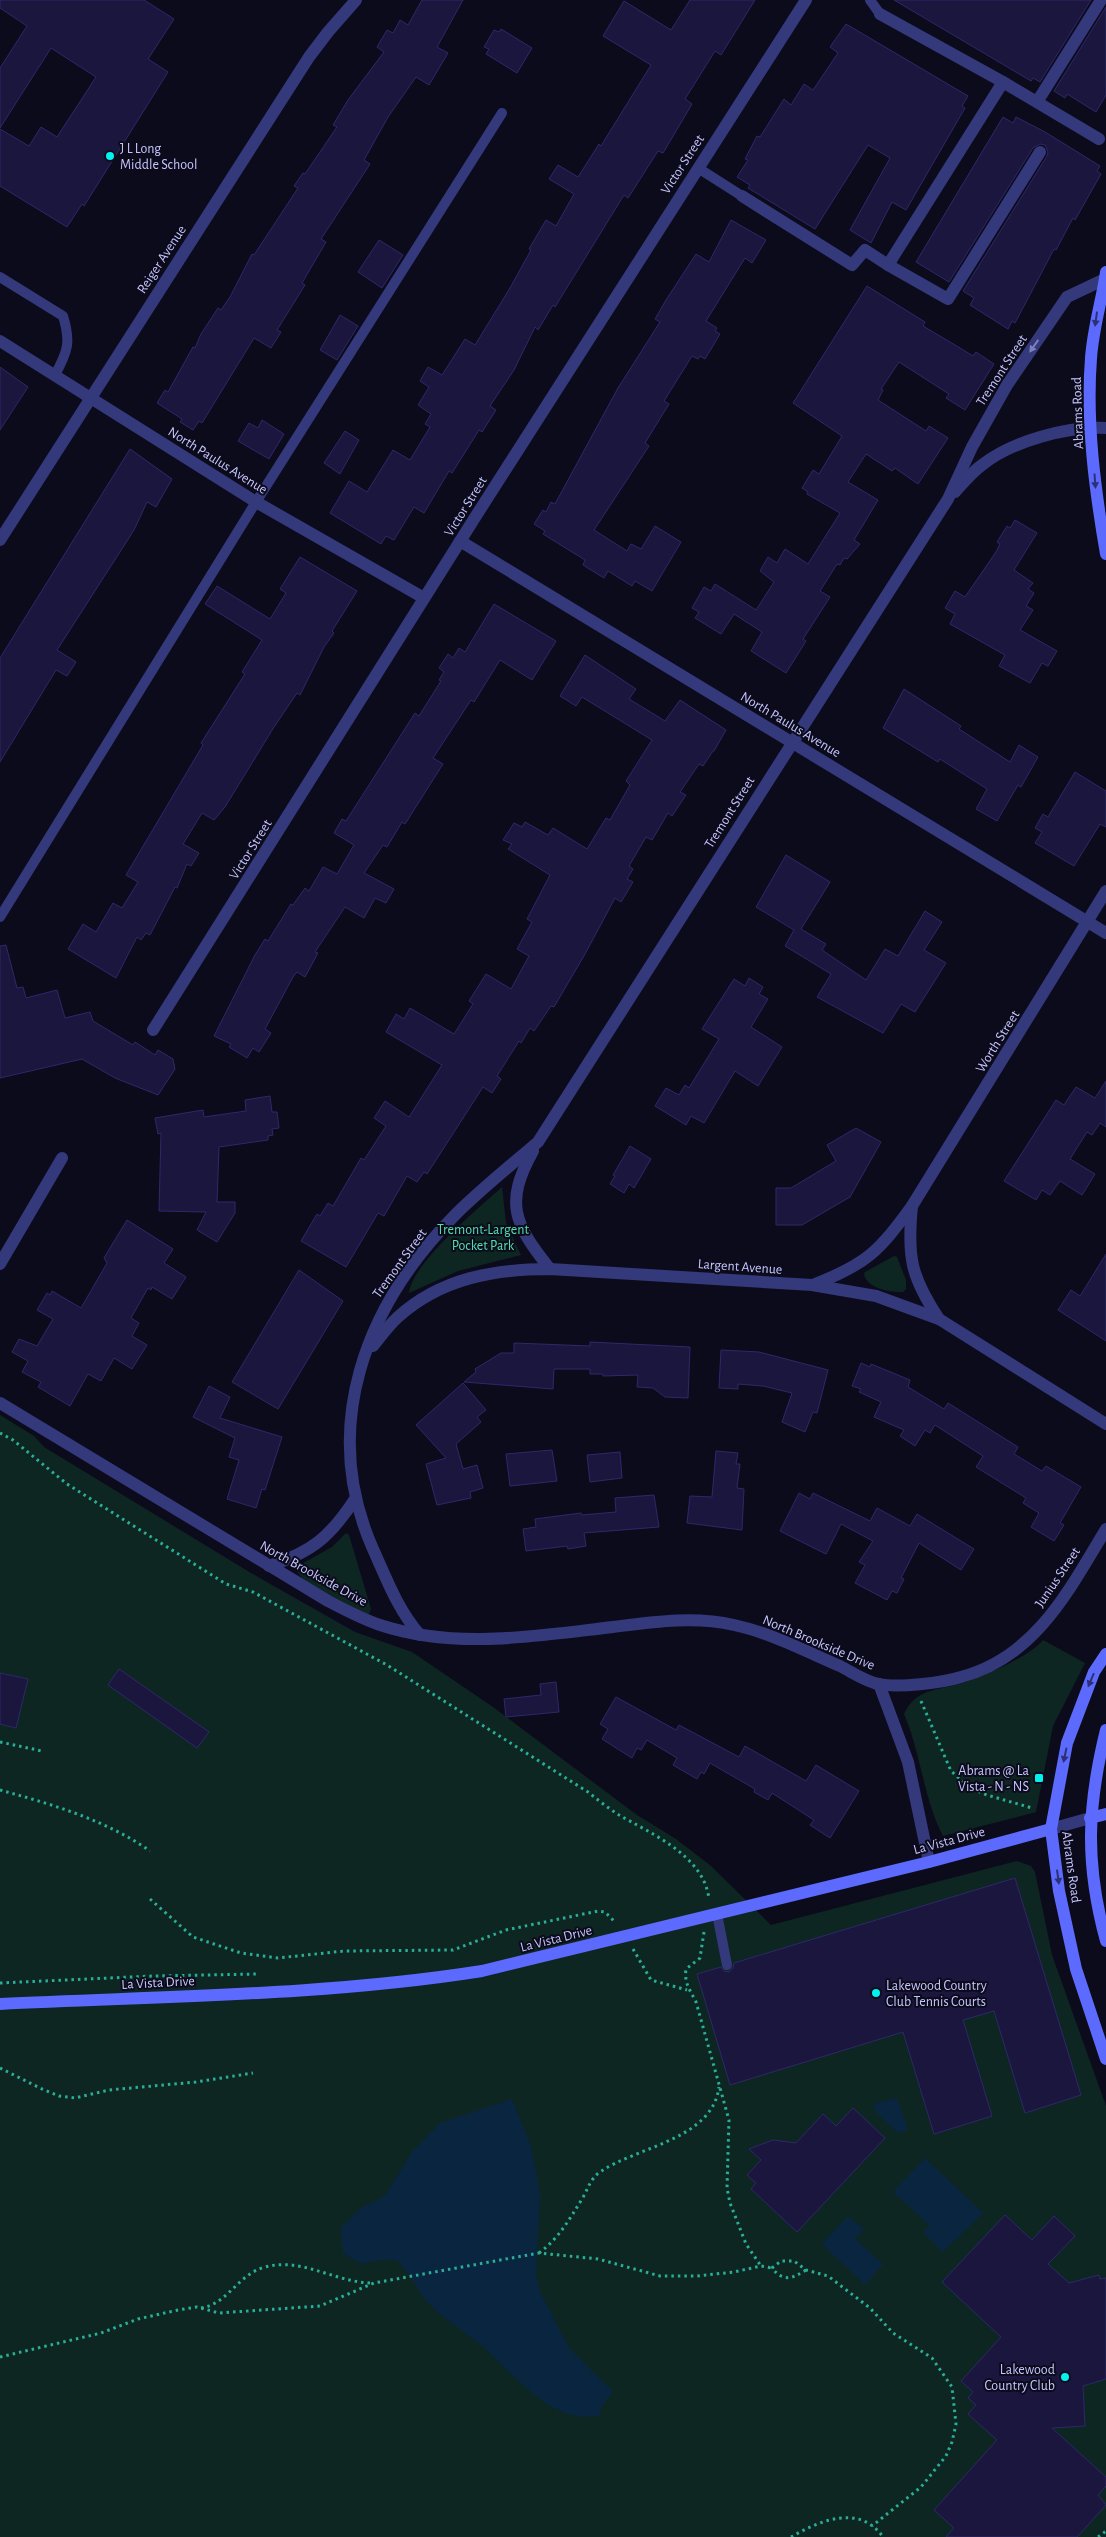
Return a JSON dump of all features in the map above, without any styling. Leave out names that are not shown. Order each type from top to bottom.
[{"type":"street","name":"Reiger Avenue","points":[[0,540],[309,57],[356,0]]},
{"type":"street","name":"Victor Street","points":[[153,1030],[460,541],[806,0]]},
{"type":"street","points":[[1037,102],[1101,0]]},
{"type":"street","points":[[880,14],[1003,82],[1103,141]]},
{"type":"street","points":[[888,265],[1003,82]]},
{"type":"street","points":[[742,196],[852,265],[865,250],[948,299],[1040,152]]},
{"type":"street","name":"Abrams Road","points":[[1105,275],[1098,302],[1091,358],[1091,427],[1096,498],[1106,554]]},
{"type":"street","name":"Tremont Street","points":[[550,1269],[526,1240],[518,1219],[515,1198],[520,1174],[538,1142],[948,499],[972,447],[1007,385],[1067,297],[1105,275]]},
{"type":"street","name":"North Paulus Avenue","points":[[0,341],[256,502],[424,598]]},
{"type":"street","name":"Tremont Street","points":[[948,499],[982,465],[1011,448],[1057,433],[1091,427],[1106,428]]},
{"type":"street","name":"North Paulus Avenue","points":[[460,541],[1106,933]]},
{"type":"street","name":"Worth Street","points":[[812,1285],[849,1271],[874,1254],[891,1236],[912,1206],[1106,891]]},
{"type":"street","name":"Tremont Street","points":[[420,1635],[398,1605],[354,1499],[348,1443],[355,1383],[382,1311],[422,1252],[455,1215],[538,1142]]},
{"type":"street","points":[[0,1264],[62,1158]]},
{"type":"street","name":"Worth Street","points":[[912,1206],[909,1250],[914,1275],[921,1291],[939,1320]]},
{"type":"street","name":"Largent Avenue","points":[[366,1354],[397,1317],[419,1300],[445,1287],[482,1274],[512,1269],[550,1269],[812,1285],[876,1296],[939,1320],[1106,1424]]},
{"type":"street","name":"North Brookside Drive","points":[[0,1403],[269,1566],[356,1615],[380,1625],[420,1635],[480,1641],[664,1621],[697,1620],[734,1625],[776,1637],[879,1684],[934,1683],[962,1677],[1010,1656],[1029,1640]]},
{"type":"street","points":[[269,1566],[293,1559],[323,1541],[338,1524],[354,1499]]},
{"type":"street","name":"Junius Street","points":[[1029,1640],[1059,1605],[1106,1529]]},
{"type":"street","name":"Abrams Road","points":[[1106,1654],[1094,1672],[1067,1743],[1050,1829],[1061,1901],[1076,1969],[1106,2059]]},
{"type":"street","name":"North Brookside Drive","points":[[879,1684],[908,1762],[929,1862]]},
{"type":"street","name":"Abrams Road","points":[[1106,1730],[1093,1787],[1090,1818],[1093,1886],[1106,1941]]},
{"type":"street","name":"La Vista Drive","points":[[0,2004],[340,1988],[414,1982],[482,1971],[929,1862],[1106,1814]]},
{"type":"lane","points":[[870,0],[880,14]]},
{"type":"lane","points":[[0,917],[256,502],[502,113]]},
{"type":"lane","points":[[698,168],[742,196]]},
{"type":"lane","points":[[0,277],[63,316],[68,335],[67,352],[56,375]]},
{"type":"lane","points":[[713,1915],[727,1965]]},
{"type":"path","points":[[0,1433],[12,1440],[67,1484],[226,1584],[253,1592],[388,1665],[574,1783],[617,1814],[651,1833],[683,1856],[699,1871],[705,1882],[713,1915],[700,1958],[686,1969],[685,1977],[688,1990],[696,2002],[729,2120],[727,2188],[730,2203],[746,2244],[761,2266]]},
{"type":"path","points":[[925,1699],[919,1701],[951,1771],[970,1788],[1032,1808]]},
{"type":"path","points":[[0,1742],[42,1751]]},
{"type":"path","points":[[0,1790],[30,1798],[123,1833],[150,1851]]},
{"type":"path","points":[[150,1899],[193,1937],[221,1948],[271,1957],[344,1951],[453,1950],[506,1930],[598,1911],[605,1912],[619,1925],[611,1926]]},
{"type":"path","points":[[626,1936],[651,1980],[688,1990]]},
{"type":"path","points":[[0,1983],[153,1976],[266,1974]]},
{"type":"path","points":[[0,2068],[50,2093],[75,2098],[109,2090],[196,2082],[253,2073]]},
{"type":"path","points":[[539,2253],[559,2235],[591,2180],[611,2166],[703,2121],[717,2098],[719,2085]]},
{"type":"path","points":[[0,2357],[101,2333],[164,2313],[190,2307],[219,2313],[314,2307],[374,2283],[539,2253],[598,2259],[660,2276],[717,2275],[761,2266],[772,2268],[784,2278],[791,2278],[806,2270]]},
{"type":"path","points":[[772,2268],[780,2261],[787,2260],[794,2261],[806,2270],[828,2276],[870,2308],[893,2333],[932,2358],[952,2388],[956,2424],[952,2442],[946,2456],[921,2487],[872,2526]]},
{"type":"path","points":[[199,2308],[221,2301],[254,2271],[277,2265],[300,2266],[340,2277],[374,2283]]},
{"type":"path","points":[[791,2537],[831,2518],[848,2517],[872,2526],[883,2537]]},
{"type":"path","points":[[1098,2537],[1106,2531]]},
{"type":"green space","name":"Tremont-Largent Pocket Park","points":[[502,1187],[506,1223],[521,1255],[458,1271],[409,1293],[413,1281],[434,1252],[463,1222]]},
{"type":"green space","points":[[894,1256],[897,1257],[906,1280],[906,1289],[903,1292],[892,1292],[879,1288],[865,1278],[864,1273]]},
{"type":"green space","points":[[0,1415],[34,1436],[44,1447],[251,1573],[355,1632],[412,1652],[493,1707],[637,1815],[676,1839],[711,1866],[771,1925],[1017,1861],[1031,1866],[1035,1872],[1052,1955],[1106,2106],[1106,2537],[0,2537]]},
{"type":"green space","points":[[346,1533],[349,1535],[371,1609],[369,1614],[365,1615],[317,1592],[302,1578],[296,1569],[298,1566],[332,1547]]},
{"type":"green space","points":[[1043,1640],[1085,1663],[1053,1726],[1036,1812],[943,1836],[926,1791],[910,1729],[904,1714],[909,1705],[923,1694],[957,1685],[996,1670],[1028,1653]]},
{"type":"water","points":[[897,2098],[908,2130],[898,2133],[876,2112],[873,2104]]},
{"type":"water","points":[[512,2099],[531,2146],[540,2195],[536,2274],[541,2294],[569,2348],[613,2392],[601,2407],[600,2415],[583,2417],[566,2413],[534,2395],[481,2345],[432,2306],[398,2262],[385,2259],[361,2264],[343,2253],[341,2228],[361,2208],[385,2196],[412,2152],[440,2123]]},
{"type":"water","points":[[925,2158],[983,2213],[943,2252],[923,2232],[929,2225],[893,2192]]},
{"type":"water","points":[[848,2216],[864,2229],[855,2238],[883,2265],[865,2285],[822,2244]]},
{"type":"building","points":[[0,0],[144,0],[174,19],[148,59],[168,72],[84,206],[82,204],[67,227],[0,186],[0,129],[29,146],[41,127],[57,137],[96,77],[51,48],[0,128],[0,68],[27,26],[0,8]]},
{"type":"building","points":[[422,0],[463,0],[437,47],[448,53],[429,85],[416,77],[388,117],[364,160],[370,164],[321,239],[326,242],[302,283],[305,285],[277,330],[281,332],[271,348],[254,338],[202,423],[199,421],[193,430],[180,422],[182,419],[157,403],[165,390],[168,392],[193,347],[195,348],[201,334],[218,308],[221,310],[230,297],[252,254],[254,255],[298,188],[294,186],[303,173],[305,174],[337,127],[333,125],[348,100],[384,52],[377,47],[387,30],[393,33],[400,20],[408,25]]},
{"type":"building","points":[[690,0],[755,0],[721,55],[715,51],[685,99],[692,104],[663,153],[658,151],[628,198],[624,195],[555,307],[553,305],[538,330],[535,327],[514,370],[490,406],[496,410],[482,432],[479,430],[452,473],[449,471],[424,513],[414,507],[394,540],[386,536],[381,544],[330,513],[349,481],[367,492],[393,450],[410,460],[430,427],[425,424],[431,414],[418,405],[429,387],[420,381],[428,367],[442,375],[465,339],[475,345],[510,288],[546,220],[556,226],[574,194],[549,179],[558,165],[578,177],[599,144],[601,146],[651,65],[603,36],[624,1],[671,30]]},
{"type":"building","points":[[894,0],[1091,0],[1040,82],[1033,78],[1031,81]]},
{"type":"building","points":[[1106,7],[1106,95],[1096,112],[1067,94],[1065,98],[1054,91]]},
{"type":"building","points":[[846,24],[968,96],[962,106],[965,108],[906,210],[892,202],[871,243],[850,230],[890,158],[868,145],[815,229],[748,188],[750,185],[737,177],[748,160],[745,159],[757,136],[760,137],[784,99],[791,105],[804,84],[813,90],[838,53],[830,47]]},
{"type":"building","points":[[501,29],[532,48],[517,73],[486,54],[489,49],[484,47],[494,30],[499,32]]},
{"type":"building","points":[[1003,117],[1013,123],[1016,117],[1045,132],[1100,166],[1097,171],[1101,174],[1075,220],[1073,218],[1056,250],[1054,249],[1015,323],[1012,321],[1008,329],[970,305],[974,298],[963,291],[1047,156],[1048,152],[1045,145],[1040,144],[1033,148],[949,282],[916,262]]},
{"type":"building","points":[[731,220],[766,240],[752,263],[745,258],[706,321],[717,328],[715,331],[720,334],[705,359],[700,356],[698,359],[692,356],[664,401],[669,404],[645,443],[649,446],[594,530],[627,551],[631,544],[641,549],[655,526],[681,542],[652,591],[635,581],[632,586],[608,571],[604,578],[583,565],[585,560],[543,534],[545,531],[534,524],[543,510],[546,512],[551,502],[555,504],[618,388],[660,322],[655,319],[666,300],[696,254],[709,262]]},
{"type":"building","points":[[379,240],[403,255],[382,288],[358,272]]},
{"type":"building","points":[[867,286],[925,322],[923,326],[973,356],[976,352],[994,364],[965,410],[946,398],[949,394],[899,362],[881,389],[883,390],[878,400],[926,431],[929,426],[948,438],[918,484],[895,468],[892,471],[866,454],[848,482],[878,500],[854,540],[860,544],[847,559],[844,558],[840,565],[837,564],[820,591],[830,597],[803,639],[806,641],[786,673],[751,651],[762,632],[734,614],[721,634],[695,618],[699,612],[692,608],[704,587],[711,591],[715,584],[756,610],[774,582],[760,571],[768,557],[777,563],[785,549],[808,564],[840,513],[807,494],[808,492],[802,488],[813,470],[819,474],[842,436],[793,403]]},
{"type":"building","points":[[340,315],[358,326],[337,360],[320,350]]},
{"type":"building","points":[[0,367],[28,387],[0,430]]},
{"type":"building","points":[[262,420],[284,434],[269,459],[238,441],[249,423],[258,428]]},
{"type":"building","points":[[345,431],[359,440],[340,474],[324,463]]},
{"type":"building","points":[[130,449],[172,479],[156,507],[147,502],[134,530],[57,650],[76,662],[67,676],[56,670],[0,762],[0,658]]},
{"type":"building","points":[[1015,520],[1037,533],[1014,570],[1033,583],[1028,589],[1034,593],[1026,606],[1033,610],[1020,630],[1057,651],[1048,666],[1042,663],[1030,683],[999,666],[1005,655],[950,624],[955,614],[945,608],[955,591],[965,597],[996,552],[1000,544],[997,542],[1007,526],[1010,528]]},
{"type":"building","points":[[300,557],[357,591],[332,631],[334,633],[324,647],[300,695],[297,693],[274,727],[225,807],[214,820],[202,813],[183,844],[199,853],[191,866],[187,864],[177,888],[175,887],[150,935],[146,933],[141,940],[137,937],[116,978],[68,949],[83,924],[96,932],[113,903],[122,908],[138,882],[126,875],[203,745],[201,743],[245,674],[242,672],[262,640],[205,604],[217,586],[270,619],[286,593],[280,589]]},
{"type":"building","points":[[494,604],[556,641],[532,680],[500,660],[474,702],[471,700],[433,758],[443,764],[405,824],[402,822],[387,847],[383,845],[364,873],[394,889],[386,903],[375,898],[364,918],[345,907],[315,952],[318,953],[305,977],[297,972],[293,977],[265,1029],[271,1033],[259,1052],[253,1048],[247,1058],[229,1047],[231,1044],[214,1036],[255,955],[265,939],[268,941],[291,904],[293,905],[305,888],[309,891],[323,867],[337,874],[354,845],[334,833],[342,819],[346,821],[415,713],[419,716],[441,681],[439,680],[444,672],[439,668],[448,654],[453,658],[459,648],[465,652]]},
{"type":"building","points":[[585,655],[636,689],[629,699],[665,721],[680,700],[726,730],[703,766],[699,764],[680,792],[686,795],[672,816],[668,813],[652,840],[646,837],[629,866],[633,869],[627,879],[633,882],[621,902],[615,898],[554,1007],[551,1006],[534,1031],[530,1028],[521,1043],[519,1041],[497,1076],[501,1079],[492,1093],[483,1087],[427,1174],[424,1172],[417,1182],[407,1176],[384,1216],[378,1213],[346,1267],[301,1241],[317,1214],[320,1216],[328,1203],[333,1206],[361,1158],[364,1160],[386,1126],[374,1118],[385,1101],[409,1117],[442,1065],[386,1032],[396,1014],[404,1019],[410,1008],[454,1034],[473,1004],[469,1001],[486,974],[511,989],[529,956],[517,949],[532,922],[527,919],[550,875],[508,849],[512,844],[503,840],[514,823],[522,827],[525,822],[548,835],[553,828],[587,849],[606,818],[610,820],[630,785],[626,781],[652,740],[582,697],[576,706],[560,696]]},
{"type":"building","points":[[904,689],[961,726],[959,729],[1010,762],[1019,745],[1038,757],[1021,787],[1018,785],[997,821],[976,809],[987,789],[940,759],[938,762],[883,728]]},
{"type":"building","points":[[1075,772],[1106,791],[1106,827],[1100,824],[1074,866],[1035,843],[1042,832],[1035,828],[1043,814],[1048,817]]},
{"type":"building","points":[[786,855],[830,882],[801,929],[826,944],[822,950],[866,980],[885,949],[898,956],[925,911],[942,922],[924,950],[946,963],[915,1012],[901,1004],[883,1033],[817,997],[831,974],[785,946],[794,930],[756,907]]},
{"type":"building","points":[[6,945],[17,988],[23,987],[26,998],[57,990],[65,1018],[90,1012],[93,1021],[133,1045],[135,1042],[155,1055],[158,1050],[173,1059],[175,1069],[158,1095],[115,1078],[82,1059],[0,1078],[0,946]]},
{"type":"building","points":[[749,978],[763,987],[759,994],[768,999],[751,1027],[782,1047],[758,1086],[735,1071],[704,1123],[691,1116],[686,1125],[655,1106],[666,1088],[679,1095],[685,1085],[689,1088],[719,1039],[702,1029],[734,979],[745,986]]},
{"type":"building","points":[[1106,1081],[1106,1127],[1100,1123],[1092,1135],[1087,1132],[1070,1159],[1095,1174],[1082,1195],[1060,1181],[1050,1195],[1042,1190],[1036,1200],[1004,1181],[1056,1100],[1064,1105],[1076,1087],[1095,1098]]},
{"type":"building","points":[[270,1096],[272,1112],[277,1112],[279,1128],[272,1129],[273,1135],[268,1136],[268,1140],[219,1147],[217,1202],[235,1202],[235,1213],[217,1242],[197,1230],[206,1212],[159,1211],[161,1133],[158,1134],[155,1118],[203,1110],[204,1117],[246,1111],[245,1100]]},
{"type":"building","points":[[856,1128],[881,1142],[850,1197],[802,1225],[776,1225],[776,1188],[791,1188],[836,1161],[827,1145]]},
{"type":"building","points":[[630,1146],[651,1159],[634,1188],[629,1184],[624,1193],[610,1184],[615,1176],[613,1175]]},
{"type":"building","points":[[127,1220],[173,1249],[164,1263],[186,1277],[172,1299],[152,1287],[151,1290],[148,1288],[131,1318],[139,1323],[132,1336],[147,1345],[132,1369],[114,1358],[101,1381],[88,1374],[70,1406],[38,1387],[41,1382],[22,1372],[28,1361],[12,1352],[19,1339],[37,1346],[53,1319],[37,1310],[47,1293],[50,1295],[52,1291],[81,1308],[107,1263],[104,1258]]},
{"type":"building","points":[[1106,1254],[1106,1341],[1058,1310],[1071,1290],[1080,1296]]},
{"type":"building","points":[[299,1270],[343,1301],[278,1409],[232,1382]]},
{"type":"building","points":[[590,1342],[690,1347],[688,1398],[665,1397],[653,1388],[637,1387],[638,1375],[603,1376],[603,1374],[590,1374],[590,1369],[554,1369],[553,1389],[464,1382],[476,1372],[475,1369],[501,1353],[514,1353],[514,1343],[590,1346]]},
{"type":"building","points":[[721,1350],[759,1352],[828,1370],[817,1413],[813,1412],[805,1432],[782,1422],[792,1393],[763,1386],[738,1384],[738,1389],[719,1388]]},
{"type":"building","points":[[861,1363],[870,1367],[871,1364],[910,1380],[908,1387],[944,1409],[948,1403],[1018,1447],[1014,1454],[1042,1471],[1046,1466],[1081,1487],[1060,1523],[1064,1525],[1054,1541],[1031,1527],[1039,1513],[1023,1503],[1026,1498],[976,1467],[983,1456],[935,1425],[930,1433],[925,1430],[915,1446],[900,1436],[904,1430],[874,1417],[881,1402],[859,1392],[861,1389],[852,1386]]},
{"type":"building","points":[[463,1383],[486,1410],[477,1417],[481,1422],[456,1444],[463,1469],[477,1465],[483,1488],[470,1492],[471,1498],[437,1505],[426,1464],[446,1458],[416,1425]]},
{"type":"building","points":[[209,1386],[230,1397],[220,1418],[282,1437],[265,1490],[262,1489],[256,1508],[227,1499],[239,1460],[229,1457],[235,1438],[193,1417]]},
{"type":"building","points":[[552,1450],[557,1481],[510,1486],[506,1454]]},
{"type":"building","points":[[716,1451],[738,1453],[736,1464],[740,1464],[737,1488],[744,1489],[742,1530],[687,1523],[690,1496],[712,1497]]},
{"type":"building","points":[[620,1452],[622,1478],[590,1482],[587,1455]]},
{"type":"building","points":[[799,1493],[810,1499],[813,1493],[870,1521],[877,1508],[910,1526],[917,1514],[974,1549],[961,1570],[919,1543],[901,1578],[904,1579],[897,1593],[892,1591],[887,1600],[855,1583],[865,1565],[859,1562],[873,1541],[841,1524],[826,1554],[780,1531]]},
{"type":"building","points":[[654,1495],[659,1527],[584,1533],[586,1546],[568,1549],[567,1546],[526,1551],[523,1529],[536,1527],[535,1519],[581,1513],[582,1515],[616,1512],[615,1498]]},
{"type":"building","points":[[119,1669],[209,1732],[197,1748],[108,1685]]},
{"type":"building","points":[[0,1673],[28,1679],[16,1728],[0,1724]]},
{"type":"building","points":[[556,1682],[559,1712],[506,1717],[504,1699],[541,1695],[540,1684]]},
{"type":"building","points":[[616,1697],[676,1730],[679,1725],[739,1757],[745,1746],[806,1781],[816,1765],[859,1791],[830,1838],[810,1825],[814,1820],[772,1793],[768,1800],[754,1792],[755,1789],[710,1763],[704,1774],[701,1772],[697,1779],[673,1765],[677,1758],[647,1740],[641,1750],[637,1748],[632,1758],[602,1739],[608,1729],[600,1724]]},
{"type":"building","name":"Lakewood Country Club Tennis Courts","points":[[1015,1878],[1081,2095],[1025,2113],[994,2011],[963,2020],[992,2116],[934,2134],[903,2032],[730,2085],[697,1974],[721,1967],[724,1971],[729,1972],[733,1968],[734,1963]]},
{"type":"building","points":[[853,2108],[885,2138],[797,2232],[751,2189],[756,2183],[747,2175],[761,2160],[749,2149],[773,2140],[796,2143],[823,2114],[836,2126]]},
{"type":"building","name":"Lakewood Country Club","points":[[1005,2215],[1032,2240],[1054,2216],[1075,2236],[1048,2264],[1069,2283],[1099,2275],[1100,2279],[1106,2278],[1106,2379],[1083,2386],[1085,2426],[1052,2428],[1106,2477],[1106,2486],[1098,2495],[1106,2505],[1077,2537],[946,2537],[954,2528],[934,2510],[997,2440],[968,2414],[976,2405],[968,2398],[973,2392],[961,2381],[1001,2337],[942,2282]]},
{"type":"place","name":"J L Long Middle School","points":[[110,156]]},
{"type":"place","name":"Abrams @ La Vista - N - NS","points":[[1039,1778]]},
{"type":"place","name":"Lakewood Country Club Tennis Courts","points":[[876,1993]]},
{"type":"place","name":"Lakewood Country Club","points":[[1065,2377]]}]
